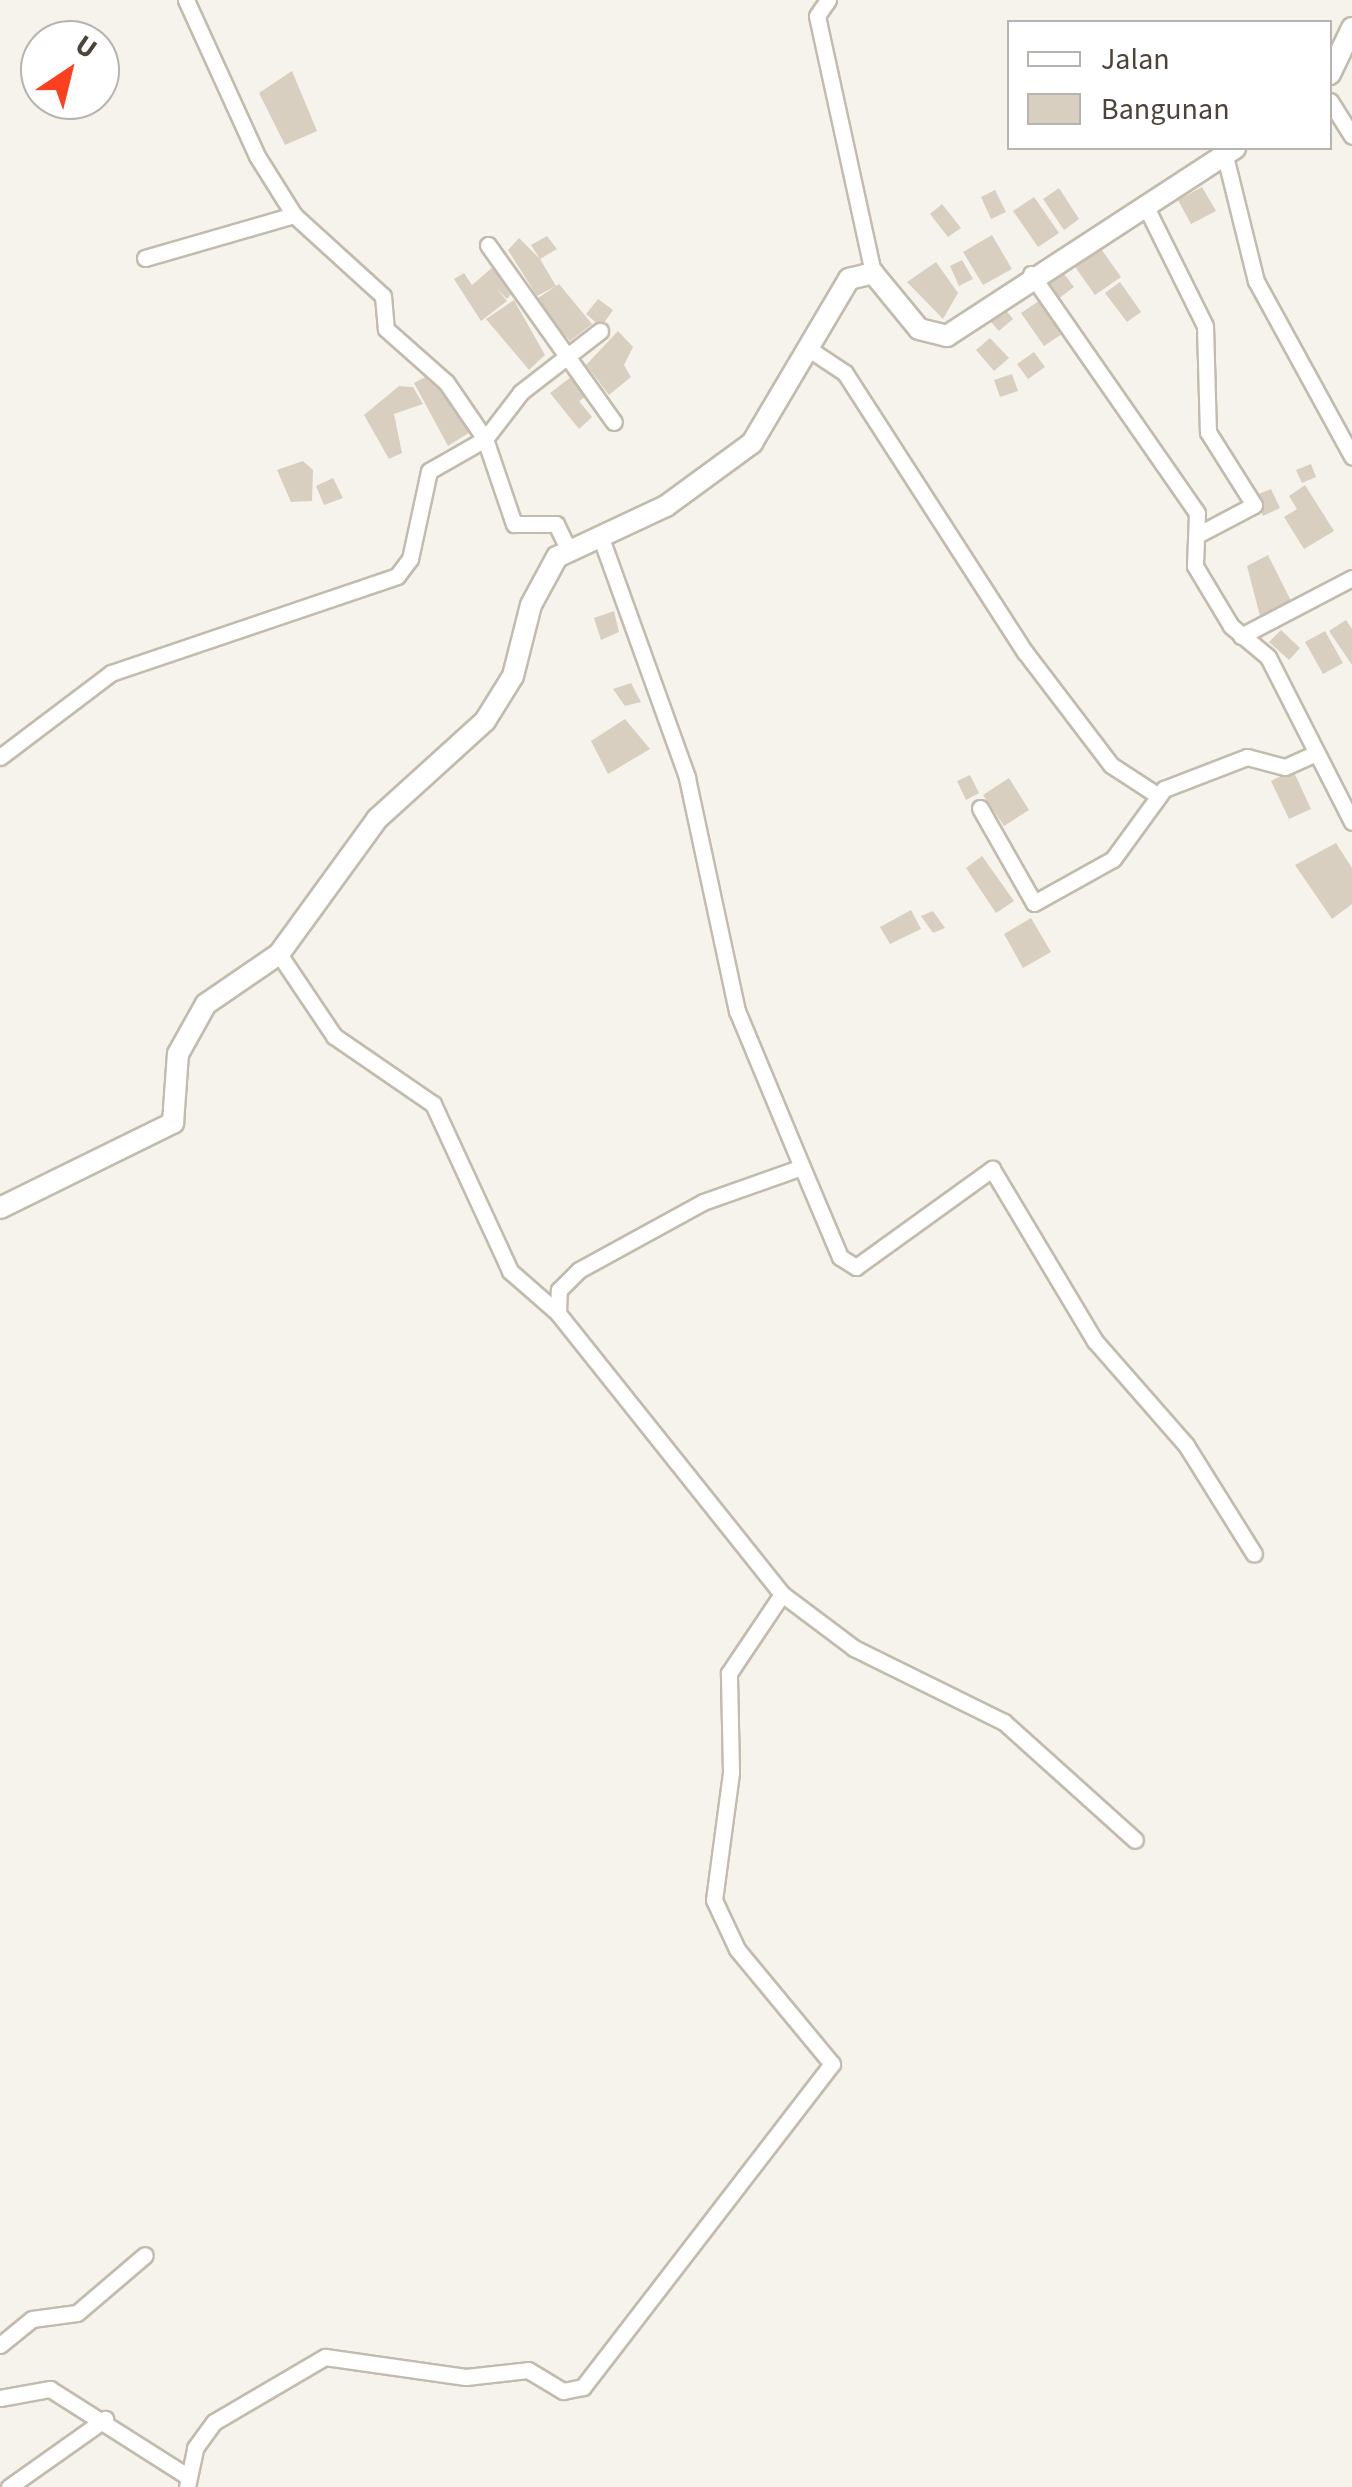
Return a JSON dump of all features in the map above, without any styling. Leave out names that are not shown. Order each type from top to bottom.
[{"type":"street","points":[[186,0],[256,156],[294,215],[383,296],[386,329],[446,382],[485,439],[514,524],[556,524],[567,547]]},
{"type":"street","points":[[828,0],[817,16],[873,273],[912,322],[936,337],[1230,152],[1256,281],[1352,456]]},
{"type":"street","points":[[1332,70],[1352,28]]},
{"type":"street","points":[[1332,104],[1352,136]]},
{"type":"street","points":[[1144,205],[1205,326],[1208,432],[1254,505],[1196,535]]},
{"type":"street","points":[[145,258],[294,215]]},
{"type":"street","points":[[488,246],[614,422]]},
{"type":"street","points":[[0,1208],[173,1124],[178,1054],[206,1004],[279,954],[377,819],[499,702],[531,605],[567,547],[683,496],[752,443],[849,280],[873,273]]},
{"type":"street","points":[[1031,274],[1197,513],[1195,566],[1241,636],[1268,658],[1352,822]]},
{"type":"street","points":[[0,757],[112,673],[397,576],[410,558],[428,472],[485,439],[567,354],[600,331]]},
{"type":"street","points":[[809,348],[846,373],[1024,652],[1111,765],[1157,795]]},
{"type":"street","points":[[600,535],[687,777],[737,1011],[840,1257],[856,1267],[992,1169],[1095,1341],[1186,1445],[1254,1554]]},
{"type":"street","points":[[1241,636],[1352,578]]},
{"type":"street","points":[[980,808],[1034,903],[1113,858],[1157,795],[1247,757],[1285,766],[1316,753]]},
{"type":"street","points":[[279,954],[334,1036],[433,1104],[510,1271],[558,1312],[782,1594],[854,1648],[1004,1722],[1134,1840]]},
{"type":"street","points":[[558,1312],[559,1290],[579,1270],[703,1202],[802,1166]]},
{"type":"street","points":[[1,2394],[43,2387],[104,2419],[187,2482],[214,2422],[325,2357],[466,2377],[528,2370],[555,2388],[583,2387],[616,2355],[754,2154],[829,2071],[826,2049],[737,1949],[714,1900],[731,1772],[729,1673],[782,1594]]},
{"type":"street","points":[[0,2345],[32,2319],[77,2313],[145,2255]]},
{"type":"street","points":[[9,2487],[104,2419]]},
{"type":"building","points":[[292,71],[317,131],[285,145],[259,93]]},
{"type":"building","points":[[1202,187],[1216,211],[1191,224],[1178,200]]},
{"type":"building","points":[[1059,188],[1079,219],[1064,230],[1043,199]]},
{"type":"building","points":[[995,190],[1006,212],[991,219],[981,197]]},
{"type":"building","points":[[1034,197],[1059,233],[1038,247],[1013,211]]},
{"type":"building","points":[[942,204],[961,228],[948,237],[930,214]]},
{"type":"building","points":[[992,235],[1012,269],[983,285],[963,252]]},
{"type":"building","points":[[547,236],[557,249],[540,259],[531,245]]},
{"type":"building","points":[[519,238],[540,259],[556,286],[537,296],[508,250]]},
{"type":"building","points":[[1099,246],[1121,277],[1095,295],[1073,264]]},
{"type":"building","points":[[962,260],[973,279],[959,286],[950,266]]},
{"type":"building","points":[[936,262],[958,293],[943,319],[907,282]]},
{"type":"building","points":[[494,266],[515,289],[507,299],[497,289],[507,301],[481,321],[454,279],[464,273],[472,285]]},
{"type":"building","points":[[1058,266],[1074,287],[1058,299],[1042,278]]},
{"type":"building","points":[[1120,282],[1141,312],[1127,322],[1105,293]]},
{"type":"building","points":[[559,284],[592,324],[570,341],[535,300]]},
{"type":"building","points":[[598,299],[613,310],[601,327],[586,314]]},
{"type":"building","points":[[514,300],[545,355],[529,370],[486,319]]},
{"type":"building","points":[[1039,301],[1062,334],[1044,346],[1021,313]]},
{"type":"building","points":[[1000,303],[1013,319],[999,331],[985,315]]},
{"type":"building","points":[[618,331],[633,347],[624,365],[631,377],[609,395],[586,365]]},
{"type":"building","points":[[990,338],[1009,358],[994,371],[976,350]]},
{"type":"building","points":[[1034,352],[1045,367],[1028,379],[1017,364]]},
{"type":"building","points":[[433,373],[475,429],[448,446],[414,383]]},
{"type":"building","points":[[575,374],[590,394],[579,401],[592,417],[579,429],[550,393]]},
{"type":"building","points":[[1012,374],[1018,391],[1000,397],[994,380]]},
{"type":"building","points":[[399,386],[413,387],[423,404],[394,414],[402,453],[389,459],[364,415]]},
{"type":"building","points":[[303,461],[313,470],[312,501],[291,502],[277,470]]},
{"type":"building","points":[[1311,464],[1316,477],[1302,483],[1296,470]]},
{"type":"building","points":[[333,478],[343,498],[324,505],[316,486]]},
{"type":"building","points":[[1305,485],[1334,531],[1304,549],[1284,517],[1297,509],[1289,496]]},
{"type":"building","points":[[1271,489],[1280,508],[1263,516],[1254,496]]},
{"type":"building","points":[[1268,555],[1291,601],[1260,616],[1247,566]]},
{"type":"building","points":[[614,611],[619,632],[601,640],[594,618]]},
{"type":"building","points":[[1346,620],[1352,629],[1352,665],[1329,631]]},
{"type":"building","points":[[1281,630],[1300,648],[1289,660],[1269,642]]},
{"type":"building","points":[[1325,631],[1343,663],[1323,674],[1305,642]]},
{"type":"building","points":[[631,683],[641,702],[625,706],[613,689]]},
{"type":"building","points":[[625,719],[650,749],[608,774],[591,741]]},
{"type":"building","points":[[1293,770],[1311,809],[1289,819],[1271,781]]},
{"type":"building","points":[[970,775],[979,793],[966,800],[957,781]]},
{"type":"building","points":[[1009,778],[1029,810],[1004,826],[983,795]]},
{"type":"building","points":[[1336,843],[1352,868],[1352,904],[1332,919],[1295,865]]},
{"type":"building","points":[[982,856],[1014,901],[996,913],[966,868]]},
{"type":"building","points":[[911,910],[921,929],[890,944],[880,927]]},
{"type":"building","points":[[933,911],[945,928],[933,933],[921,916]]},
{"type":"building","points":[[1031,918],[1051,952],[1023,968],[1004,934]]}]
